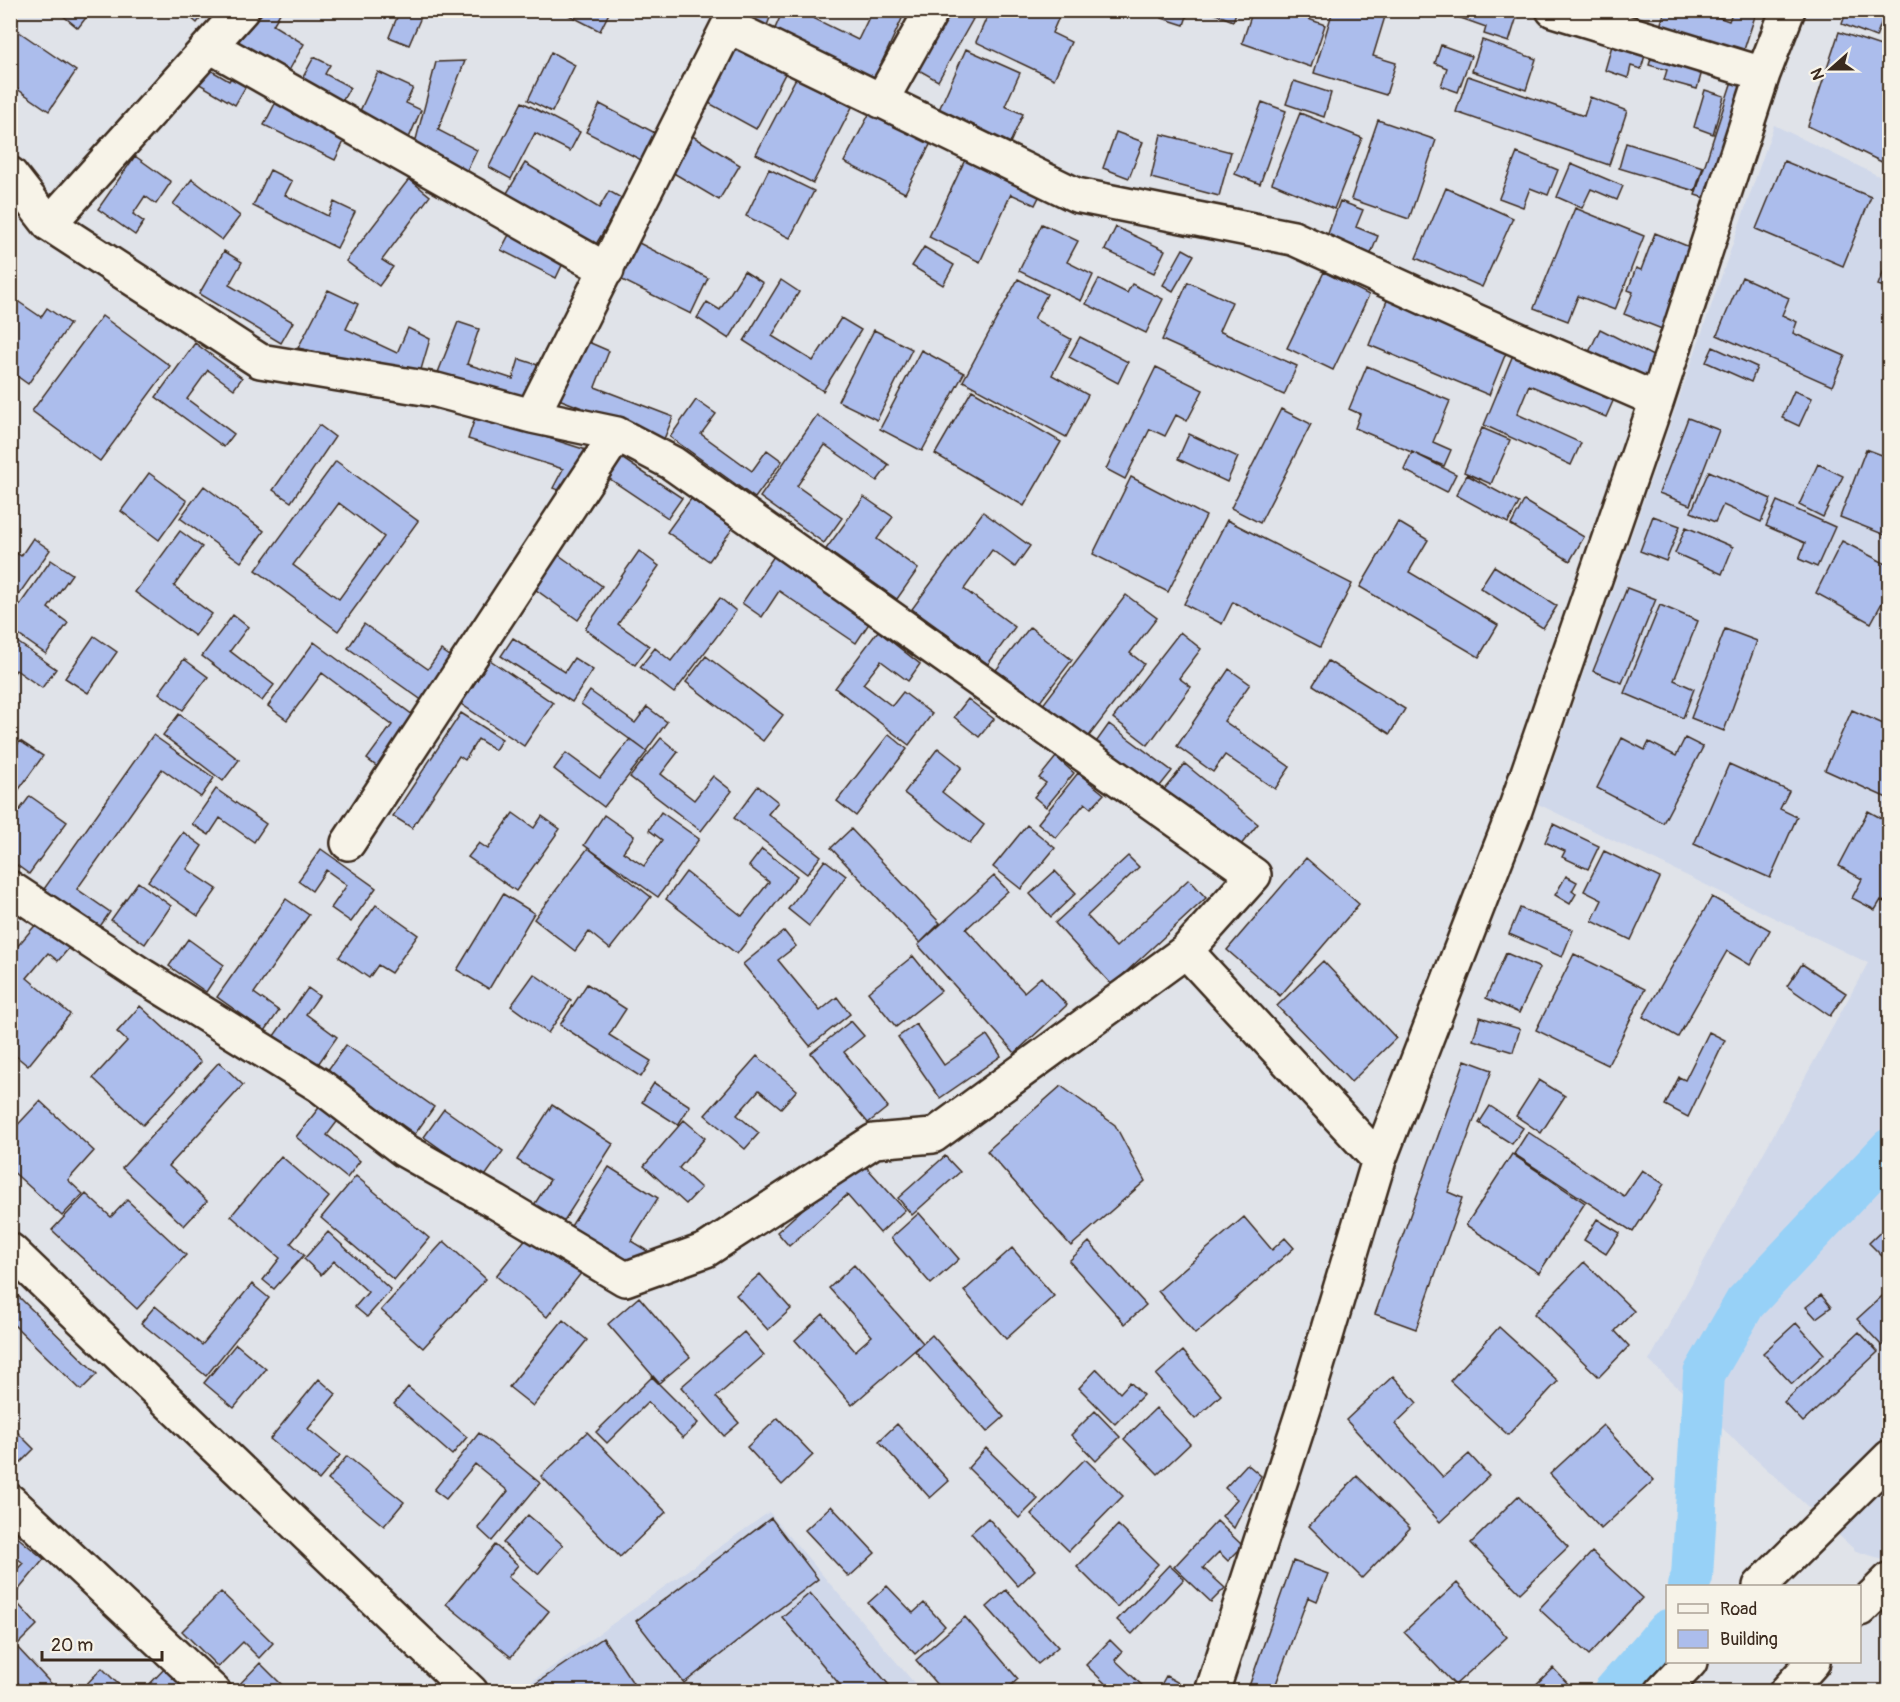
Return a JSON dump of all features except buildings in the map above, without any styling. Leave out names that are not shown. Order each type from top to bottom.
[{"type":"main road","points":[[49,224],[242,10]]},
{"type":"main road","points":[[880,101],[932,10]]},
{"type":"main road","points":[[1553,10],[1763,74]]},
{"type":"main road","points":[[1212,1692],[1307,1399],[1380,1161],[1515,810],[1657,400],[1763,74],[1788,10]]},
{"type":"main road","points":[[532,416],[728,26],[1076,195],[1293,238],[1657,400]]},
{"type":"main road","points":[[210,46],[607,270]]},
{"type":"main road","points":[[10,174],[49,224],[260,360],[436,390],[532,416],[617,434],[672,463],[1254,875],[1186,951],[933,1136],[874,1141],[706,1250],[625,1279],[404,1150],[319,1085],[143,976],[10,888]]},
{"type":"main road","points":[[348,843],[617,434]]},
{"type":"main road","points":[[1186,951],[1380,1161]]},
{"type":"main road","points":[[10,1250],[471,1692]]},
{"type":"main road","points":[[1762,1585],[1890,1457]]},
{"type":"main road","points":[[10,1501],[214,1692]]},
{"type":"main road","points":[[1861,1608],[1890,1580]]},
{"type":"main road","points":[[1662,1692],[1689,1663]]},
{"type":"main road","points":[[1786,1692],[1811,1663]]},
{"type":"shaded area","points":[[1774,125],[1889,181],[1889,1561],[1856,1551],[1649,1361],[1868,963],[1538,804]]},
{"type":"shaded area","points":[[769,1512],[921,1691],[523,1692],[524,1687]]},
{"type":"waterway","points":[[1688,1585],[1692,1577],[1704,1374],[1745,1303],[1890,1149]]},
{"type":"waterway","points":[[1614,1692],[1666,1632]]}]
